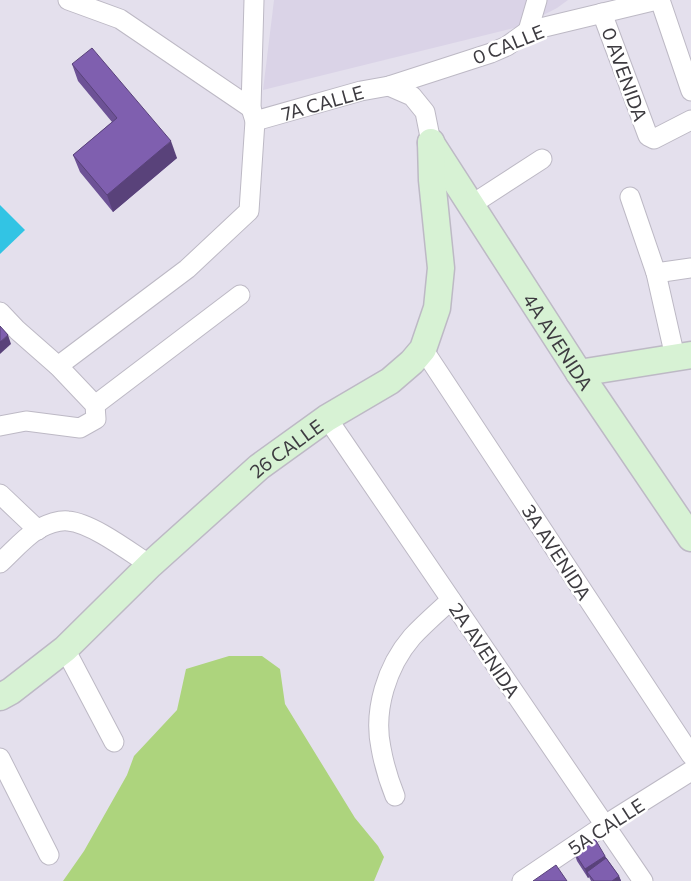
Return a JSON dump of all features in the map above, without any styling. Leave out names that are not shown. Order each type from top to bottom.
[{"type":"street","points":[[68,0],[120,19],[253,115]]},
{"type":"street","points":[[58,366],[187,269],[249,211],[253,115],[254,0]]},
{"type":"street","points":[[528,31],[537,0]]},
{"type":"street","points":[[658,0],[691,91]]},
{"type":"street","name":"0 CALLE","points":[[389,86],[492,53],[528,31],[658,0]]},
{"type":"street","name":"0 AVENIDA","points":[[602,13],[648,136],[654,140],[691,120]]},
{"type":"street","points":[[431,142],[423,96],[428,84],[441,69]]},
{"type":"street","points":[[389,86],[412,96],[425,112]]},
{"type":"street","name":"7A CALLE","points":[[253,115],[389,86]]},
{"type":"street","name":"4A AVENIDA","points":[[431,142],[579,373],[691,538]]},
{"type":"street","name":"26 CALLE","points":[[0,697],[11,691],[65,649],[150,565],[259,467],[327,418],[390,381],[412,362],[423,349],[437,308],[441,268],[432,180],[431,142]]},
{"type":"street","points":[[471,205],[542,159]]},
{"type":"street","points":[[579,373],[683,356],[630,197]]},
{"type":"street","points":[[656,273],[691,268]]},
{"type":"street","points":[[95,405],[240,295]]},
{"type":"street","points":[[0,312],[17,330],[58,366],[95,405],[96,419],[80,428],[26,421],[0,426]]},
{"type":"street","name":"3A AVENIDA","points":[[423,349],[691,755]]},
{"type":"street","name":"2A AVENIDA","points":[[327,418],[643,881]]},
{"type":"street","points":[[0,494],[38,530]]},
{"type":"street","points":[[0,563],[38,530],[56,522],[68,521],[97,531],[150,565]]},
{"type":"street","points":[[395,796],[380,746],[379,722],[384,688],[394,661],[412,637],[451,600]]},
{"type":"street","points":[[65,649],[114,742]]},
{"type":"street","points":[[0,758],[49,855]]},
{"type":"street","name":"5A CALLE","points":[[522,881],[605,825],[691,771]]},
{"type":"shaded area","points":[[274,0],[568,0],[557,8],[522,26],[263,90]]},
{"type":"green space","points":[[229,656],[262,656],[280,669],[285,704],[355,818],[378,846],[384,857],[374,881],[63,881],[84,851],[127,775],[134,756],[177,710],[186,669]]},
{"type":"water","points":[[0,205],[25,230],[0,254]]},
{"type":"building","points":[[92,48],[171,141],[107,195],[73,155],[117,118],[72,64]]},
{"type":"building","points":[[0,326],[8,335],[0,342]]},
{"type":"building","points":[[595,839],[605,856],[585,869],[574,852]]},
{"type":"building","points":[[606,858],[619,876],[612,881],[594,881],[587,872]]},
{"type":"building","points":[[556,865],[567,881],[533,881]]}]
